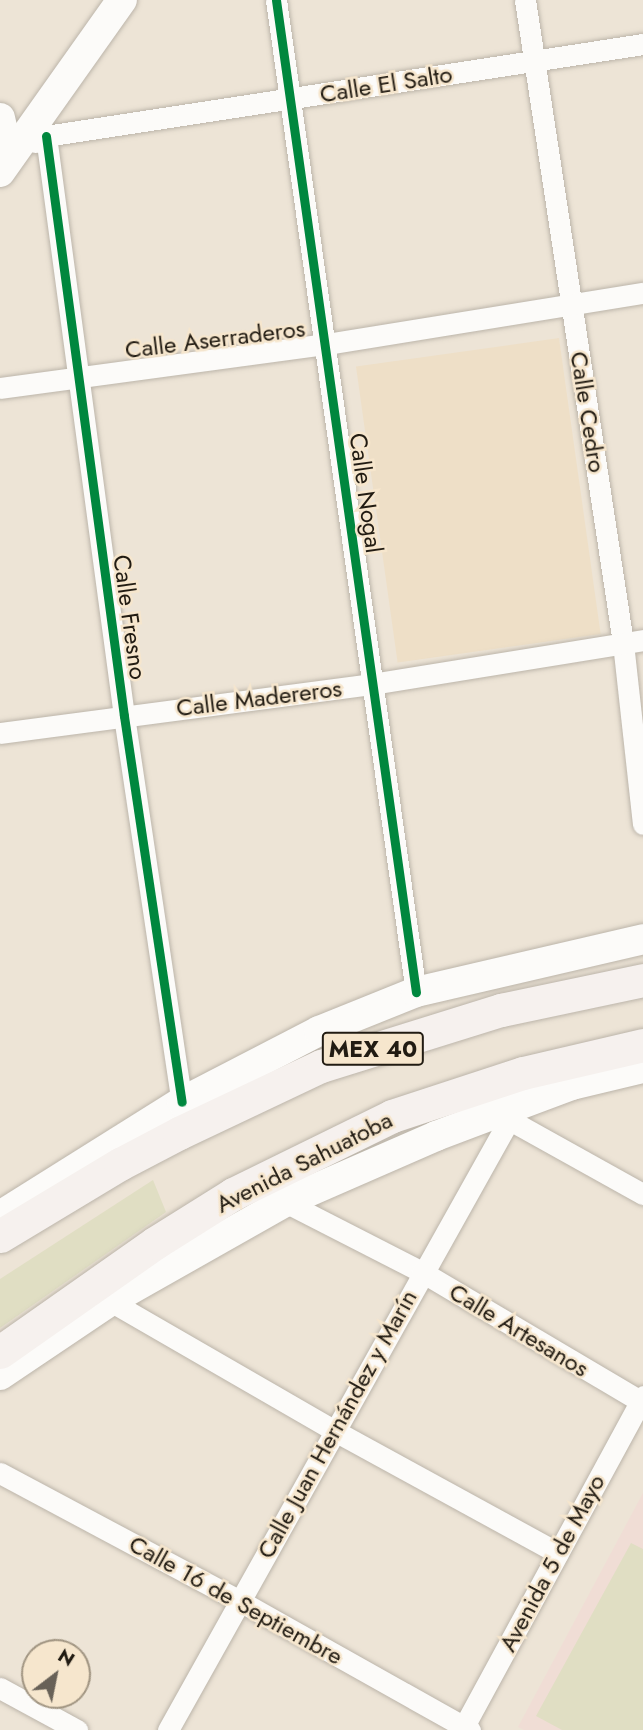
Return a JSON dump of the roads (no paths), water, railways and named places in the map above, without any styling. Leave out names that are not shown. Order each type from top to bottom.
[{"type":"main road","name":"MEX 40","points":[[0,1236],[120,1164],[321,1066],[501,1010],[643,980]]},
{"type":"main road","name":"Avenida Sahuatoba","points":[[0,1352],[155,1243],[233,1194],[392,1116],[523,1073],[643,1045]]},
{"type":"street","points":[[5,165],[121,0]]},
{"type":"street","name":"Calle Nogal","points":[[276,0],[327,344],[416,992]]},
{"type":"street","name":"Calle Cedro","points":[[525,0],[572,303],[633,642],[643,824]]},
{"type":"street","name":"Calle El Salto","points":[[5,165],[46,136],[643,44]]},
{"type":"street","points":[[0,118],[5,165]]},
{"type":"street","name":"Calle Fresno","points":[[46,136],[124,716],[182,1102]]},
{"type":"street","name":"Calle Aserraderos","points":[[0,388],[327,344],[643,293]]},
{"type":"street","name":"Calle Madereros","points":[[0,733],[372,684],[633,642]]},
{"type":"street","points":[[0,1216],[182,1102],[319,1031],[416,992],[643,939]]},
{"type":"street","name":"Avenida Sahuatoba","points":[[0,1375],[110,1301],[285,1202],[436,1136],[503,1117],[572,1085],[643,1068]]},
{"type":"street","points":[[503,1117],[643,1194]]},
{"type":"street","name":"Calle Juan Hernández y Marín","points":[[168,1730],[422,1272],[503,1117]]},
{"type":"street","name":"Calle Artesanos","points":[[285,1202],[422,1272],[642,1399]]},
{"type":"street","points":[[110,1301],[335,1431],[558,1553]]},
{"type":"street","name":"Avenida 5 de Mayo","points":[[465,1729],[642,1399]]},
{"type":"street","name":"Calle 16 de Septiembre","points":[[0,1473],[238,1600],[465,1729]]},
{"type":"street","points":[[0,1688],[77,1730]]}]
